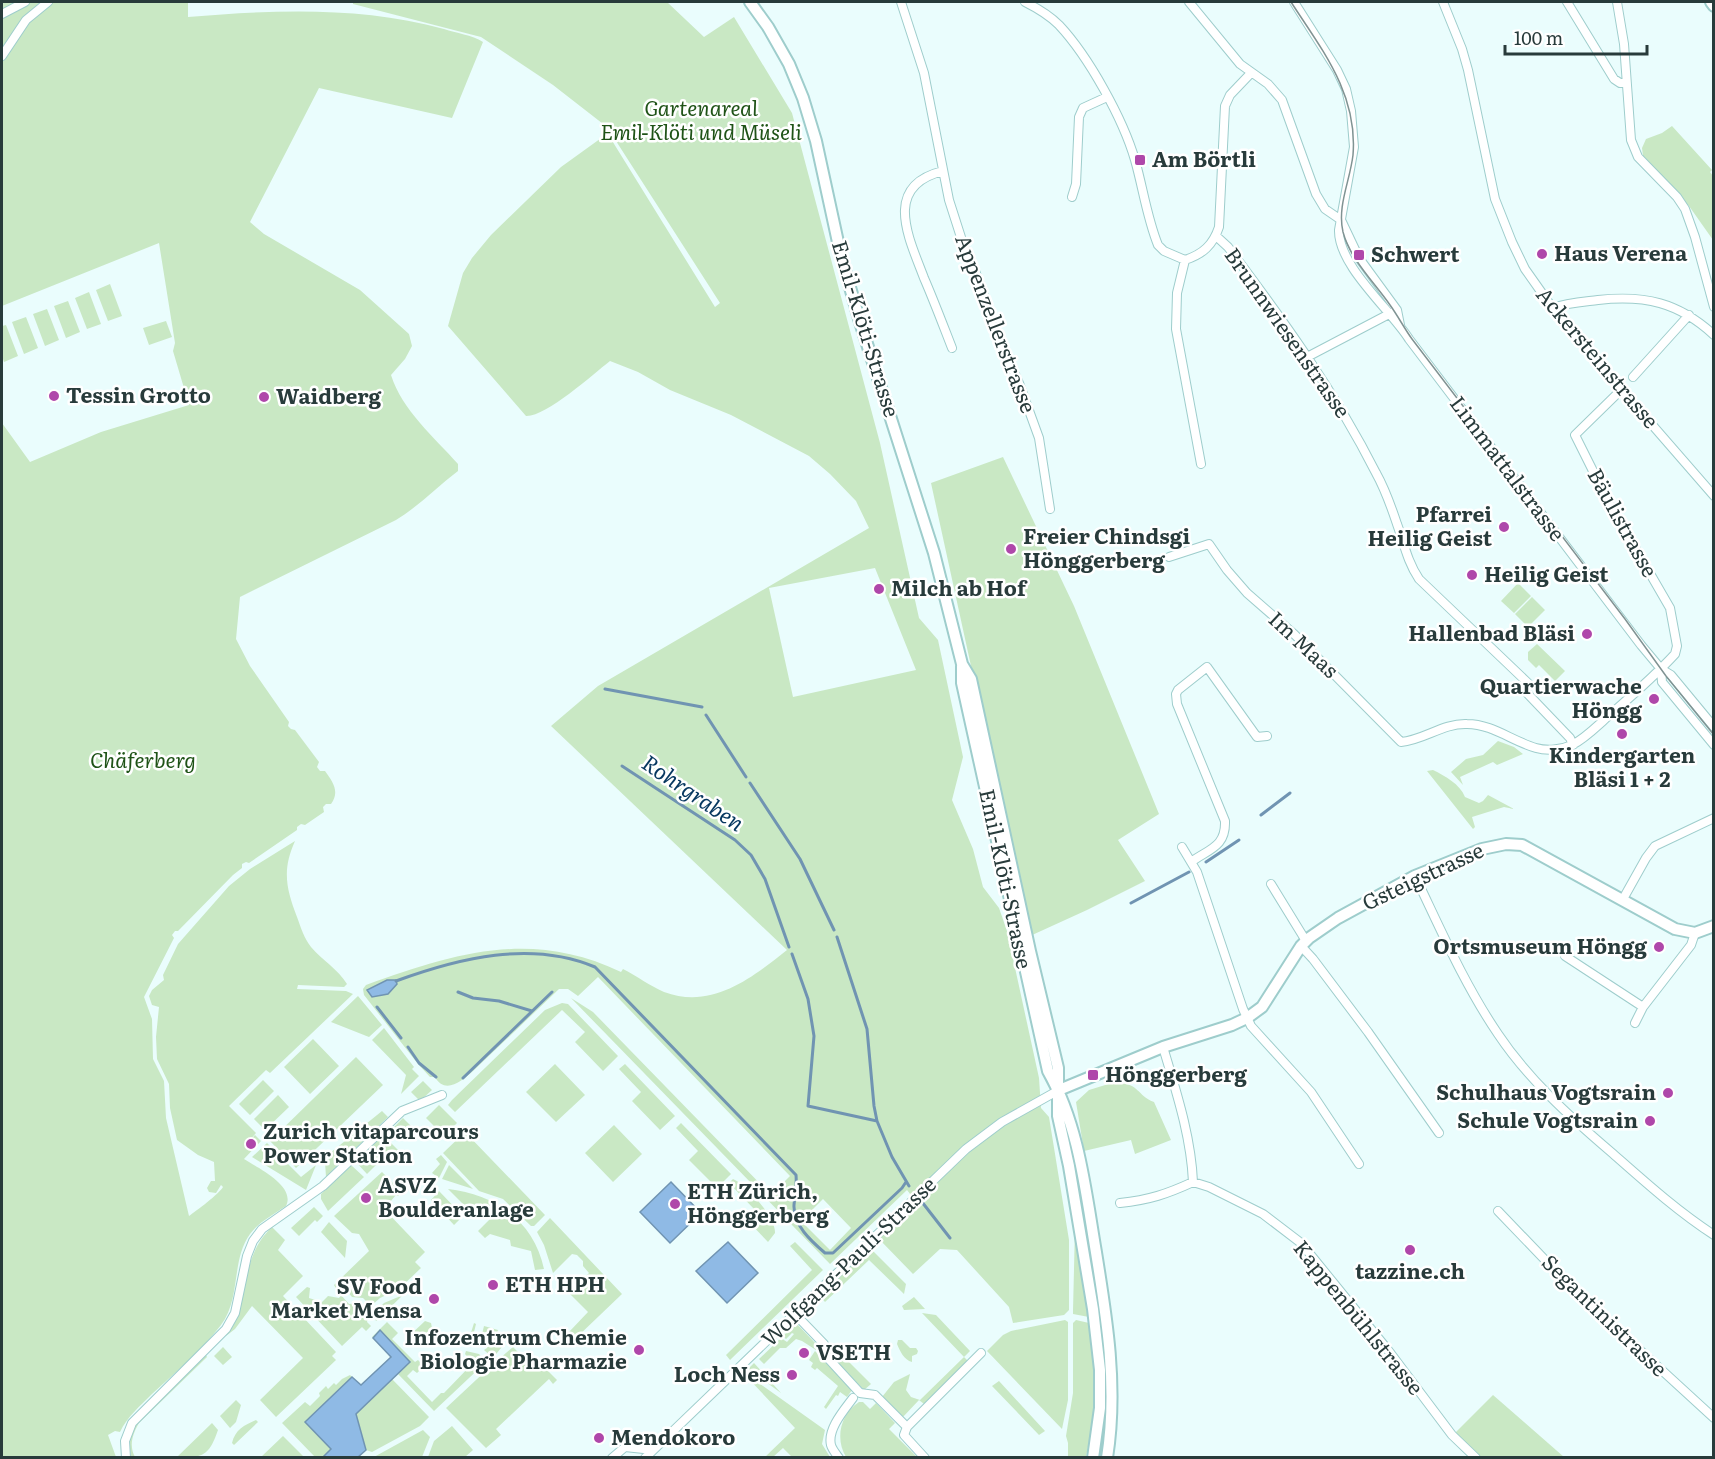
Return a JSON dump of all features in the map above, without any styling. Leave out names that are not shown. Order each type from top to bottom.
[{"type":"street","points":[[2,14],[26,2]]},
{"type":"street","points":[[2,56],[26,20],[48,2]]},
{"type":"street","name":"Emil-Klöti-Strasse","points":[[750,2],[768,27],[789,64],[803,98],[816,141],[843,265],[934,553],[962,664],[971,680],[1058,1068],[1058,1116],[1094,1310],[1100,1370],[1100,1408],[1093,1458]]},
{"type":"street","name":"Appenzellerstrasse","points":[[901,2],[924,73],[949,200],[967,256],[987,300],[988,316],[1019,383],[1039,438],[1050,509]]},
{"type":"street","points":[[1025,2],[1041,11],[1064,32],[1083,57],[1122,126],[1135,159],[1158,244],[1164,251],[1185,260],[1203,252],[1216,236],[1219,227],[1225,106],[1230,94],[1251,73]]},
{"type":"street","points":[[1189,2],[1240,64],[1268,84],[1282,100],[1316,194],[1325,209],[1341,220]]},
{"type":"street","name":"Limmattalstrasse","points":[[1294,2],[1346,88],[1351,111],[1353,147],[1339,241],[1343,251],[1661,669],[1671,675],[1713,727]]},
{"type":"street","name":"Ackersteinstrasse","points":[[1443,2],[1462,49],[1495,199],[1525,268],[1552,309],[1713,496]]},
{"type":"street","points":[[1567,2],[1614,78],[1620,83],[1626,83]]},
{"type":"street","points":[[1617,2],[1624,44],[1630,140],[1642,162],[1677,197],[1684,209],[1695,237],[1713,307]]},
{"type":"street","points":[[1711,2],[1713,6]]},
{"type":"street","points":[[1072,197],[1076,184],[1079,117],[1083,108],[1107,97]]},
{"type":"street","points":[[943,171],[929,174],[915,184],[904,209],[908,236],[952,348]]},
{"type":"street","name":"Limmattalstrasse","points":[[1341,220],[1359,258],[1398,310],[1400,325]]},
{"type":"street","name":"Brunnwiesenstrasse","points":[[1216,236],[1228,247],[1309,356],[1352,426],[1390,505],[1409,564],[1419,579],[1529,684],[1523,690],[1570,738],[1573,745]]},
{"type":"street","points":[[1185,260],[1177,293],[1176,329],[1201,464]]},
{"type":"street","points":[[1552,309],[1565,304],[1639,298],[1666,304],[1689,315],[1713,335]]},
{"type":"street","points":[[1309,356],[1398,310]]},
{"type":"street","points":[[1633,377],[1689,315]]},
{"type":"street","name":"Bäulistrasse","points":[[1622,390],[1575,435],[1608,501],[1670,608],[1677,646],[1675,654],[1661,669]]},
{"type":"street","name":"Im Maas","points":[[1169,557],[1209,544],[1247,594],[1294,634],[1401,742],[1411,741],[1456,724],[1466,724],[1488,728],[1535,748],[1555,750],[1573,745]]},
{"type":"street","points":[[1191,862],[1218,845],[1224,834],[1225,821],[1177,704],[1178,690],[1207,667],[1257,737],[1267,736]]},
{"type":"street","points":[[1573,745],[1661,669]]},
{"type":"street","name":"Limmattalstrasse","points":[[1661,669],[1662,682],[1713,745]]},
{"type":"street","points":[[1623,899],[1651,850],[1660,843],[1713,818]]},
{"type":"street","name":"Gsteigstrasse","points":[[1059,1090],[1163,1047],[1247,1018],[1270,998],[1304,944],[1338,918],[1415,876],[1494,845],[1514,843],[1522,845],[1675,929],[1695,933]]},
{"type":"street","points":[[1182,847],[1197,872],[1251,1026],[1311,1092],[1359,1164]]},
{"type":"street","points":[[1415,876],[1459,970],[1499,1036],[1524,1067],[1579,1125],[1649,1186],[1713,1235]]},
{"type":"street","points":[[1271,884],[1313,959],[1439,1133]]},
{"type":"street","points":[[1635,1023],[1643,1007],[1691,945],[1695,933],[1713,926]]},
{"type":"street","points":[[1565,957],[1643,1007]]},
{"type":"street","points":[[1120,1203],[1156,1198],[1193,1182],[1192,1160],[1182,1114],[1163,1047]]},
{"type":"street","name":"Emil-Klöti-Strasse","points":[[1059,1090],[1075,1137],[1105,1306],[1111,1362],[1111,1430],[1107,1458]]},
{"type":"street","name":"Wolfgang-Pauli-Strasse","points":[[645,1458],[966,1149],[1002,1122],[1059,1090]]},
{"type":"street","points":[[126,1458],[125,1441],[132,1423],[231,1322],[247,1256],[253,1241],[262,1229],[323,1186],[402,1111],[442,1095]]},
{"type":"street","name":"Kappenbühlstrasse","points":[[1193,1182],[1209,1187],[1263,1214],[1301,1243],[1388,1350],[1452,1435],[1476,1458]]},
{"type":"street","name":"Segantinistrasse","points":[[1498,1210],[1580,1295],[1713,1418]]},
{"type":"street","points":[[795,1314],[824,1344],[826,1356],[859,1392],[875,1395],[907,1427]]},
{"type":"street","points":[[925,1458],[904,1435],[907,1427],[981,1353]]},
{"type":"street","points":[[839,1458],[831,1445],[832,1435],[839,1418],[853,1398]]},
{"type":"street","points":[[612,1458],[625,1447],[652,1450]]},
{"type":"green space","name":"Chäferberg","points":[[2,2],[188,2],[188,17],[285,12],[349,13],[412,22],[464,34],[483,42],[452,118],[319,88],[250,222],[264,234],[360,290],[409,334],[412,346],[405,359],[391,375],[403,400],[458,464],[458,471],[396,520],[240,597],[236,639],[250,666],[289,722],[288,726],[295,730],[319,762],[317,767],[320,771],[325,771],[331,779],[335,795],[331,804],[323,807],[324,812],[305,825],[301,824],[297,830],[249,863],[242,864],[242,868],[178,931],[175,931],[172,935],[174,938],[144,997],[152,1019],[153,1059],[164,1081],[166,1118],[189,1216],[212,1198],[223,1187],[221,1185],[216,1193],[209,1192],[207,1188],[211,1181],[215,1181],[214,1162],[198,1155],[177,1140],[170,1108],[169,1084],[157,1059],[156,1037],[159,1007],[152,1005],[149,996],[152,990],[164,980],[163,975],[178,944],[229,886],[250,869],[295,841],[288,861],[287,879],[290,897],[300,925],[311,947],[347,984],[344,987],[298,985],[297,989],[346,991],[353,994],[270,1073],[266,1070],[229,1106],[256,1133],[249,1141],[255,1135],[261,1141],[244,1159],[281,1185],[288,1199],[286,1206],[258,1225],[244,1244],[231,1303],[221,1325],[197,1352],[134,1412],[120,1432],[115,1431],[108,1435],[116,1457],[2,1457],[2,423],[30,462],[101,432],[189,405],[173,351],[175,343],[159,243],[2,306]]},
{"type":"green space","name":"Gartenareal Emil-Klöti und Müseli","points":[[353,2],[667,2],[704,37],[734,17],[792,113],[880,443],[919,618],[938,640],[963,757],[952,800],[973,849],[983,887],[999,908],[1007,931],[1039,1078],[1041,1108],[1049,1117],[1069,1240],[1069,1310],[1064,1315],[1013,1323],[1009,1307],[957,1250],[940,1249],[913,1274],[879,1239],[917,1203],[907,1190],[830,1264],[571,998],[593,1012],[771,1195],[790,1176],[598,977],[578,996],[568,989],[559,989],[469,1075],[449,1086],[439,1082],[435,1077],[430,1077],[364,995],[363,989],[366,985],[431,963],[493,950],[524,949],[556,951],[588,959],[621,972],[623,969],[664,992],[682,997],[699,997],[715,994],[745,980],[787,950],[551,726],[598,686],[869,528],[856,501],[809,456],[731,415],[670,390],[638,372],[610,361],[557,403],[545,410],[526,416],[448,326],[463,273],[472,258],[491,235],[561,167],[604,136],[611,139],[715,307],[720,303],[607,127],[553,85],[481,37],[353,4]],"holes":[[[875,568],[916,670],[793,697],[769,588]],[[823,1199],[851,1228],[830,1250],[801,1221]]]},
{"type":"green space","points":[[1672,126],[1712,170],[1710,172],[1713,176],[1713,240],[1689,206],[1643,156],[1642,148],[1646,139]]},
{"type":"green space","points":[[110,284],[122,316],[108,321],[96,290]]},
{"type":"green space","points":[[89,292],[101,324],[87,329],[75,298]]},
{"type":"green space","points":[[68,301],[80,332],[66,338],[54,306]]},
{"type":"green space","points":[[47,309],[59,340],[45,346],[33,314]]},
{"type":"green space","points":[[26,317],[38,348],[24,354],[12,322]]},
{"type":"green space","points":[[166,321],[172,337],[149,345],[143,328]]},
{"type":"green space","points":[[6,325],[18,356],[4,362],[2,326]]},
{"type":"green space","points":[[1003,457],[1074,606],[1159,814],[1118,840],[1145,881],[1030,936],[931,483]]},
{"type":"green space","points":[[1518,583],[1531,596],[1514,613],[1501,601]]},
{"type":"green space","points":[[1532,597],[1545,610],[1528,627],[1515,614]]},
{"type":"green space","points":[[1537,644],[1565,671],[1555,681],[1539,665],[1536,668],[1528,660],[1528,652]]},
{"type":"green space","points":[[1498,741],[1514,747],[1523,754],[1497,765],[1493,762],[1460,777],[1463,785],[1451,772],[1466,759],[1483,755]]},
{"type":"green space","points":[[1433,770],[1456,784],[1465,797],[1479,803],[1488,795],[1514,809],[1504,807],[1472,817],[1475,827],[1473,829],[1427,771]]},
{"type":"green space","points":[[358,996],[382,1025],[369,1037],[331,1022]]},
{"type":"green space","points":[[562,1003],[568,1004],[618,1056],[603,1071],[575,1042],[585,1032],[562,1010],[455,1112],[448,1105],[545,1010]]},
{"type":"green space","points":[[384,1028],[419,1076],[401,1094],[406,1075],[372,1040]]},
{"type":"green space","points":[[313,1039],[339,1066],[310,1094],[284,1067]]},
{"type":"green space","points":[[356,1057],[383,1085],[296,1168],[270,1141]]},
{"type":"green space","points":[[555,1064],[585,1095],[556,1122],[526,1092]]},
{"type":"green space","points":[[625,1064],[675,1116],[660,1130],[632,1101],[641,1092],[619,1069]]},
{"type":"green space","points":[[263,1080],[274,1091],[250,1115],[239,1104]]},
{"type":"green space","points":[[423,1081],[432,1090],[420,1101],[411,1092]]},
{"type":"green space","points":[[1115,1082],[1134,1087],[1154,1102],[1171,1140],[1135,1154],[1131,1140],[1084,1151],[1076,1102],[1089,1090]]},
{"type":"green space","points":[[278,1095],[289,1107],[265,1130],[254,1119]]},
{"type":"green space","points":[[439,1105],[457,1123],[444,1136],[426,1118]]},
{"type":"green space","points":[[382,1111],[388,1117],[326,1177],[325,1162],[319,1162]]},
{"type":"green space","points":[[403,1118],[416,1131],[406,1141],[393,1128]]},
{"type":"green space","points":[[681,1123],[731,1174],[717,1188],[689,1160],[698,1151],[676,1128]]},
{"type":"green space","points":[[614,1125],[642,1154],[613,1182],[585,1153]]},
{"type":"green space","points":[[465,1132],[545,1215],[534,1226],[531,1226],[503,1199],[479,1191],[443,1153]]},
{"type":"green space","points":[[385,1137],[401,1153],[396,1159],[389,1152],[367,1174],[355,1161],[377,1139],[380,1141]]},
{"type":"green space","points":[[267,1143],[301,1177],[316,1165],[306,1190],[252,1157]]},
{"type":"green space","points":[[441,1155],[447,1162],[439,1178],[432,1173],[440,1164],[436,1159]]},
{"type":"green space","points":[[351,1165],[364,1177],[328,1211],[321,1199],[321,1194]]},
{"type":"green space","points":[[449,1165],[473,1189],[442,1179]]},
{"type":"green space","points":[[382,1172],[402,1192],[396,1195],[384,1209],[425,1252],[415,1262],[421,1268],[399,1289],[380,1298],[371,1306],[363,1298],[352,1297],[346,1290],[337,1290],[334,1285],[369,1251],[359,1234],[352,1233],[334,1216]]},
{"type":"green space","points":[[733,1179],[753,1195],[771,1219],[775,1233],[768,1242],[746,1219],[755,1210],[729,1183]]},
{"type":"green space","points":[[448,1189],[481,1197],[510,1213],[531,1237],[544,1269],[535,1270],[531,1251],[511,1246],[510,1240],[490,1234],[485,1238],[478,1231],[490,1219],[476,1205],[470,1209],[467,1208]]},
{"type":"green space","points":[[439,1191],[461,1214],[460,1219],[454,1225],[431,1200]]},
{"type":"green space","points":[[314,1207],[323,1216],[317,1222],[315,1220],[299,1236],[291,1228]]},
{"type":"green space","points":[[550,1218],[622,1294],[576,1338],[569,1332],[588,1312],[569,1293],[589,1273],[583,1266],[583,1261],[577,1255],[572,1254],[553,1273],[537,1232]]},
{"type":"green space","points":[[329,1222],[347,1241],[345,1258],[321,1232]]},
{"type":"green space","points":[[272,1227],[285,1240],[278,1250],[303,1276],[283,1296],[336,1352],[332,1356],[336,1360],[276,1417],[260,1400],[303,1358],[252,1306],[235,1329],[226,1336],[239,1308],[254,1252],[261,1239]]},
{"type":"green space","points":[[1075,1227],[1089,1317],[1073,1314]]},
{"type":"green space","points":[[795,1242],[823,1270],[730,1360],[726,1355],[812,1270],[790,1246]]},
{"type":"green space","points":[[870,1248],[906,1284],[904,1294],[869,1260],[825,1302],[820,1296]]},
{"type":"green space","points":[[307,1287],[310,1288],[309,1298],[322,1302],[328,1296],[339,1298],[341,1295],[349,1304],[360,1303],[369,1313],[367,1322],[371,1326],[366,1331],[362,1327],[342,1346],[296,1297]]},
{"type":"green space","points":[[403,1295],[376,1321],[373,1314],[384,1303]]},
{"type":"green space","points":[[914,1297],[925,1309],[904,1310],[902,1306]]},
{"type":"green space","points":[[922,1313],[936,1315],[970,1351],[964,1357]]},
{"type":"green space","points":[[1065,1320],[1068,1322],[1068,1400],[1062,1429],[987,1351],[1003,1335],[1011,1331]]},
{"type":"green space","points":[[1076,1320],[1089,1323],[1094,1356],[1094,1407],[1086,1457],[1068,1457],[1066,1436],[1073,1393],[1073,1323]]},
{"type":"green space","points":[[425,1321],[431,1323],[432,1328],[415,1345],[408,1337]]},
{"type":"green space","points":[[387,1322],[398,1333],[392,1339],[415,1362],[418,1360],[424,1366],[417,1373],[413,1370],[407,1376],[432,1402],[473,1363],[465,1354],[466,1351],[479,1354],[486,1362],[434,1411],[398,1374],[410,1362],[380,1331],[372,1337]]},
{"type":"green space","points":[[474,1323],[476,1324],[473,1336],[481,1338],[484,1326],[498,1330],[495,1339],[505,1343],[493,1358],[484,1350],[489,1340],[482,1338],[480,1342],[469,1339]]},
{"type":"green space","points":[[796,1323],[819,1347],[816,1350],[796,1339],[786,1348],[780,1348],[764,1364],[759,1359],[781,1338],[787,1342],[794,1334],[792,1333],[786,1339],[783,1336]]},
{"type":"green space","points":[[898,1340],[902,1340],[910,1348],[916,1348],[918,1351],[912,1356],[912,1362],[903,1355],[897,1344]]},
{"type":"green space","points":[[223,1347],[232,1357],[223,1365],[214,1356]]},
{"type":"green space","points":[[513,1347],[524,1358],[530,1353],[557,1380],[553,1384],[549,1379],[496,1429],[501,1435],[486,1448],[446,1408]]},
{"type":"green space","points":[[834,1347],[871,1384],[864,1390],[828,1353]]},
{"type":"green space","points":[[815,1351],[852,1390],[847,1397],[840,1392],[826,1409],[824,1407],[838,1386],[817,1368],[815,1370],[811,1367],[813,1363],[809,1360]]},
{"type":"green space","points":[[206,1355],[207,1357],[139,1423],[132,1440],[135,1457],[131,1457],[129,1441],[135,1426]]},
{"type":"green space","points":[[964,1357],[968,1361],[924,1404],[919,1400],[902,1418],[882,1397],[894,1382],[910,1374],[906,1390],[911,1397],[920,1400]]},
{"type":"green space","points":[[754,1363],[781,1393],[748,1369]]},
{"type":"green space","points":[[350,1375],[352,1377],[305,1422],[332,1449],[323,1457],[315,1457],[282,1423],[305,1402],[310,1406],[326,1386],[328,1389],[334,1383],[336,1385]]},
{"type":"green space","points":[[746,1376],[825,1430],[822,1444],[830,1457],[792,1457],[783,1448],[773,1457],[765,1457],[795,1428]]},
{"type":"green space","points":[[392,1379],[429,1417],[420,1426],[372,1452],[366,1450],[356,1414]]},
{"type":"green space","points":[[999,1381],[1045,1431],[1039,1435],[992,1386]]},
{"type":"green space","points":[[1493,1395],[1564,1457],[1480,1457],[1454,1434]]},
{"type":"green space","points":[[236,1400],[241,1405],[236,1422],[230,1428],[220,1416]]},
{"type":"green space","points":[[859,1402],[863,1402],[870,1409],[876,1403],[895,1423],[889,1429],[917,1457],[846,1457],[841,1442],[841,1427],[847,1413]]},
{"type":"green space","points":[[256,1420],[258,1422],[234,1445],[233,1438],[238,1431]]},
{"type":"green space","points":[[212,1423],[218,1430],[204,1454],[177,1457]]},
{"type":"green space","points":[[452,1426],[473,1450],[465,1457],[428,1457],[434,1441]]},
{"type":"green space","points":[[423,1430],[430,1437],[422,1457],[374,1457]]},
{"type":"green space","points":[[283,1436],[304,1457],[261,1457]]},
{"type":"water","points":[[387,980],[396,980],[397,984],[388,994],[372,997],[367,990]]},
{"type":"water","points":[[671,1182],[701,1213],[670,1243],[640,1212]]},
{"type":"water","points":[[728,1242],[758,1273],[727,1303],[696,1271]]},
{"type":"water","points":[[380,1330],[410,1362],[356,1414],[366,1450],[358,1457],[323,1457],[331,1449],[305,1422],[352,1377],[361,1385],[391,1357],[373,1338]]},
{"type":"waterway","name":"Rohrgraben","points":[[605,689],[702,707]]},
{"type":"waterway","name":"Rohrgraben","points":[[706,715],[746,777]]},
{"type":"waterway","name":"Rohrgraben","points":[[622,766],[735,840],[751,855],[765,879],[789,947]]},
{"type":"waterway","name":"Rohrgraben","points":[[750,783],[800,859],[834,930]]},
{"type":"waterway","points":[[1261,815],[1290,793]]},
{"type":"waterway","points":[[1206,862],[1239,840]]},
{"type":"waterway","points":[[1131,903],[1189,872]]},
{"type":"waterway","name":"Rohrgraben","points":[[837,937],[867,1029],[877,1121],[892,1157],[909,1186]]},
{"type":"waterway","name":"Rohrgraben","points":[[792,954],[808,999],[814,1036],[808,1106],[877,1121]]},
{"type":"waterway","points":[[396,981],[445,965],[495,955],[546,955],[571,959],[595,967],[796,1175],[794,1205],[796,1219],[809,1238],[825,1253],[833,1253],[906,1182]]},
{"type":"waterway","points":[[458,992],[473,998],[499,1001],[532,1011]]},
{"type":"waterway","points":[[463,1078],[552,992]]},
{"type":"waterway","points":[[377,1007],[401,1038]]},
{"type":"waterway","points":[[408,1047],[419,1063],[436,1077]]},
{"type":"waterway","name":"Rohrgraben","points":[[922,1202],[950,1238]]},
{"type":"tram line","points":[[1291,2],[1326,55],[1344,92],[1350,112],[1353,155],[1343,203],[1342,222],[1343,232],[1351,252],[1412,339],[1666,676],[1714,735]]},
{"type":"place","name":"Am Börtli","points":[[1140,160]]},
{"type":"place","name":"Haus Verena","points":[[1542,254]]},
{"type":"place","name":"Schwert","points":[[1359,255]]},
{"type":"place","name":"Tessin Grotto","points":[[54,396]]},
{"type":"place","name":"Waidberg","points":[[264,397]]},
{"type":"place","name":"Pfarrei Heilig Geist","points":[[1504,527]]},
{"type":"place","name":"Freier Chindsgi Hönggerberg","points":[[1011,549]]},
{"type":"place","name":"Heilig Geist","points":[[1472,575]]},
{"type":"place","name":"Milch ab Hof","points":[[879,589]]},
{"type":"place","name":"Hallenbad Bläsi","points":[[1587,634]]},
{"type":"place","name":"Quartierwache Höngg","points":[[1654,699]]},
{"type":"place","name":"Kindergarten Bläsi 1 + 2","points":[[1622,734]]},
{"type":"place","name":"Ortsmuseum Höngg","points":[[1659,947]]},
{"type":"place","name":"Hönggerberg","points":[[1093,1075]]},
{"type":"place","name":"Schulhaus Vogtsrain","points":[[1668,1093]]},
{"type":"place","name":"Schule Vogtsrain","points":[[1650,1121]]},
{"type":"place","name":"Zurich vitaparcours Power Station","points":[[251,1144]]},
{"type":"place","name":"ASVZ Boulderanlage","points":[[366,1198]]},
{"type":"place","name":"ETH Zürich, Hönggerberg","points":[[675,1204]]},
{"type":"place","name":"tazzine.ch","points":[[1410,1250]]},
{"type":"place","name":"ETH HPH","points":[[493,1285]]},
{"type":"place","name":"SV Food Market Mensa","points":[[434,1299]]},
{"type":"place","name":"Infozentrum Chemie Biologie Pharmazie","points":[[639,1350]]},
{"type":"place","name":"VSETH","points":[[804,1353]]},
{"type":"place","name":"Loch Ness","points":[[792,1375]]},
{"type":"place","name":"Mendokoro","points":[[599,1438]]}]
